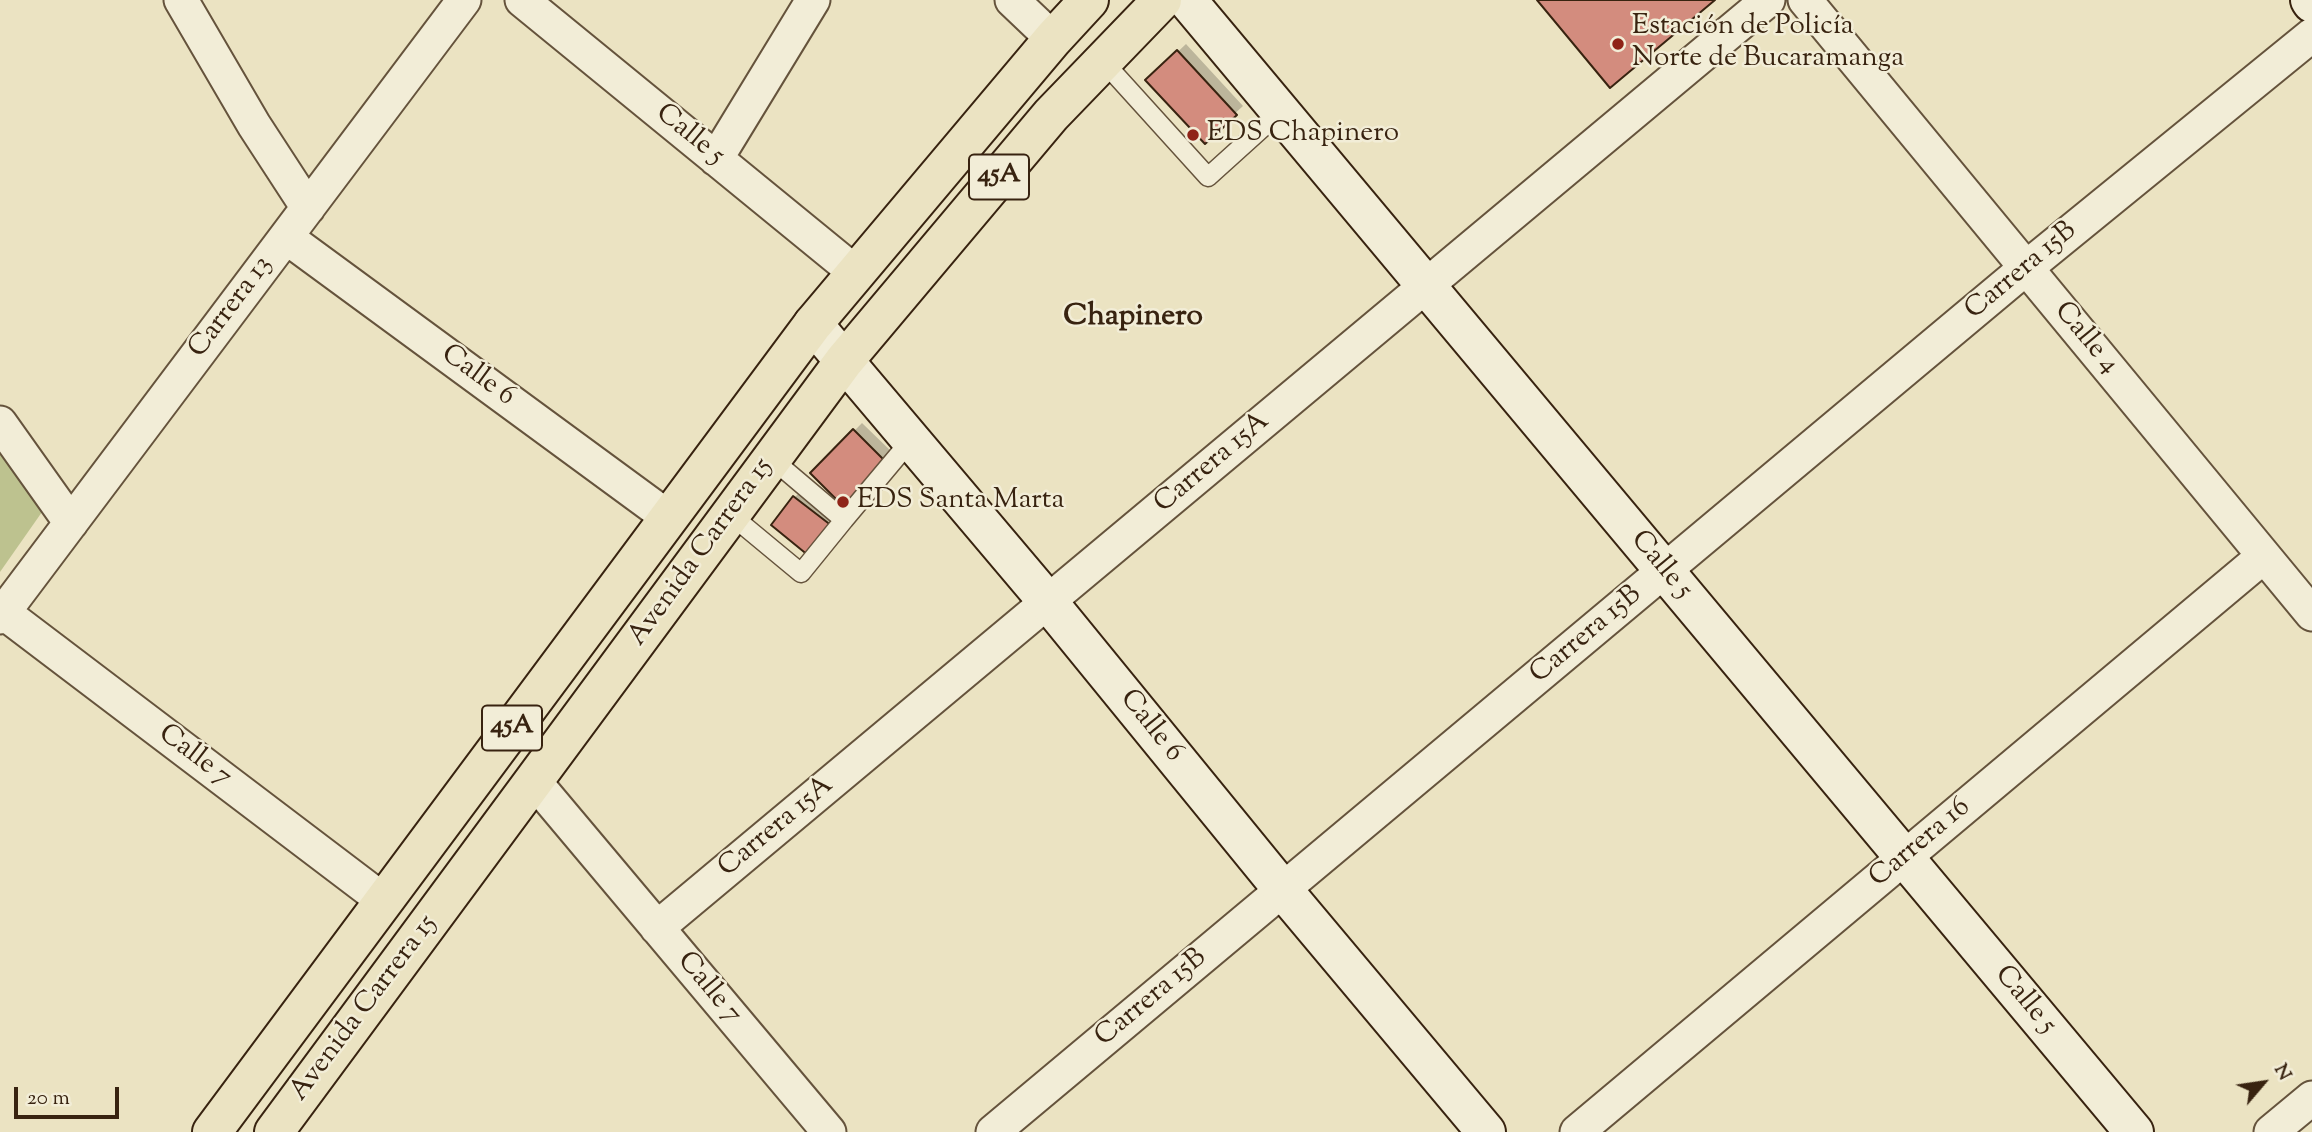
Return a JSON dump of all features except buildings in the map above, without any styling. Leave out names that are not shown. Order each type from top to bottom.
[{"type":"main road","name":"Avenida Carrera 15","points":[[212,1132],[813,324],[1053,39],[1089,0]]},
{"type":"main road","name":"Avenida Carrera 15","points":[[274,1132],[844,361],[1051,115],[1162,0]]},
{"type":"street","points":[[181,0],[254,125],[308,208]]},
{"type":"street","name":"Carrera 13","points":[[2,615],[464,0]]},
{"type":"street","name":"Calle 5","points":[[522,0],[856,272]]},
{"type":"street","points":[[716,159],[813,0]]},
{"type":"street","points":[[1012,0],[1053,39]]},
{"type":"street","name":"Calle 5","points":[[1186,0],[2134,1132]]},
{"type":"street","name":"Carrera 15A","points":[[657,928],[1768,0]]},
{"type":"street","name":"Calle 4","points":[[1805,0],[2312,614]]},
{"type":"street","name":"Carrera 15B","points":[[993,1132],[2026,268],[2312,35]]},
{"type":"street","name":"Calle 6","points":[[286,237],[669,517]]},
{"type":"street","name":"Calle 6","points":[[813,324],[1048,602],[1283,890],[1486,1132]]},
{"type":"street","points":[[0,423],[71,523]]},
{"type":"street","name":"Carrera 16","points":[[1577,1132],[2264,556]]},
{"type":"street","name":"Calle 7","points":[[2,615],[384,901]]},
{"type":"street","name":"Calle 7","points":[[534,781],[829,1132]]},
{"type":"street","points":[[2271,1132],[2312,1098]]},
{"type":"lane","points":[[1102,60],[1208,177],[1280,112]]},
{"type":"lane","points":[[730,515],[801,573],[911,440]]},
{"type":"lane","points":[[772,459],[844,520]]},
{"type":"green space","points":[[0,450],[42,512],[0,572]]},
{"type":"place","name":"Estación de Policía Norte de Bucaramanga","points":[[1618,44]]},
{"type":"place","name":"EDS Chapinero","points":[[1193,135]]},
{"type":"place","name":"EDS Santa Marta","points":[[843,502]]},
{"type":"district","name":"Chapinero","points":[[1133,319]]}]
